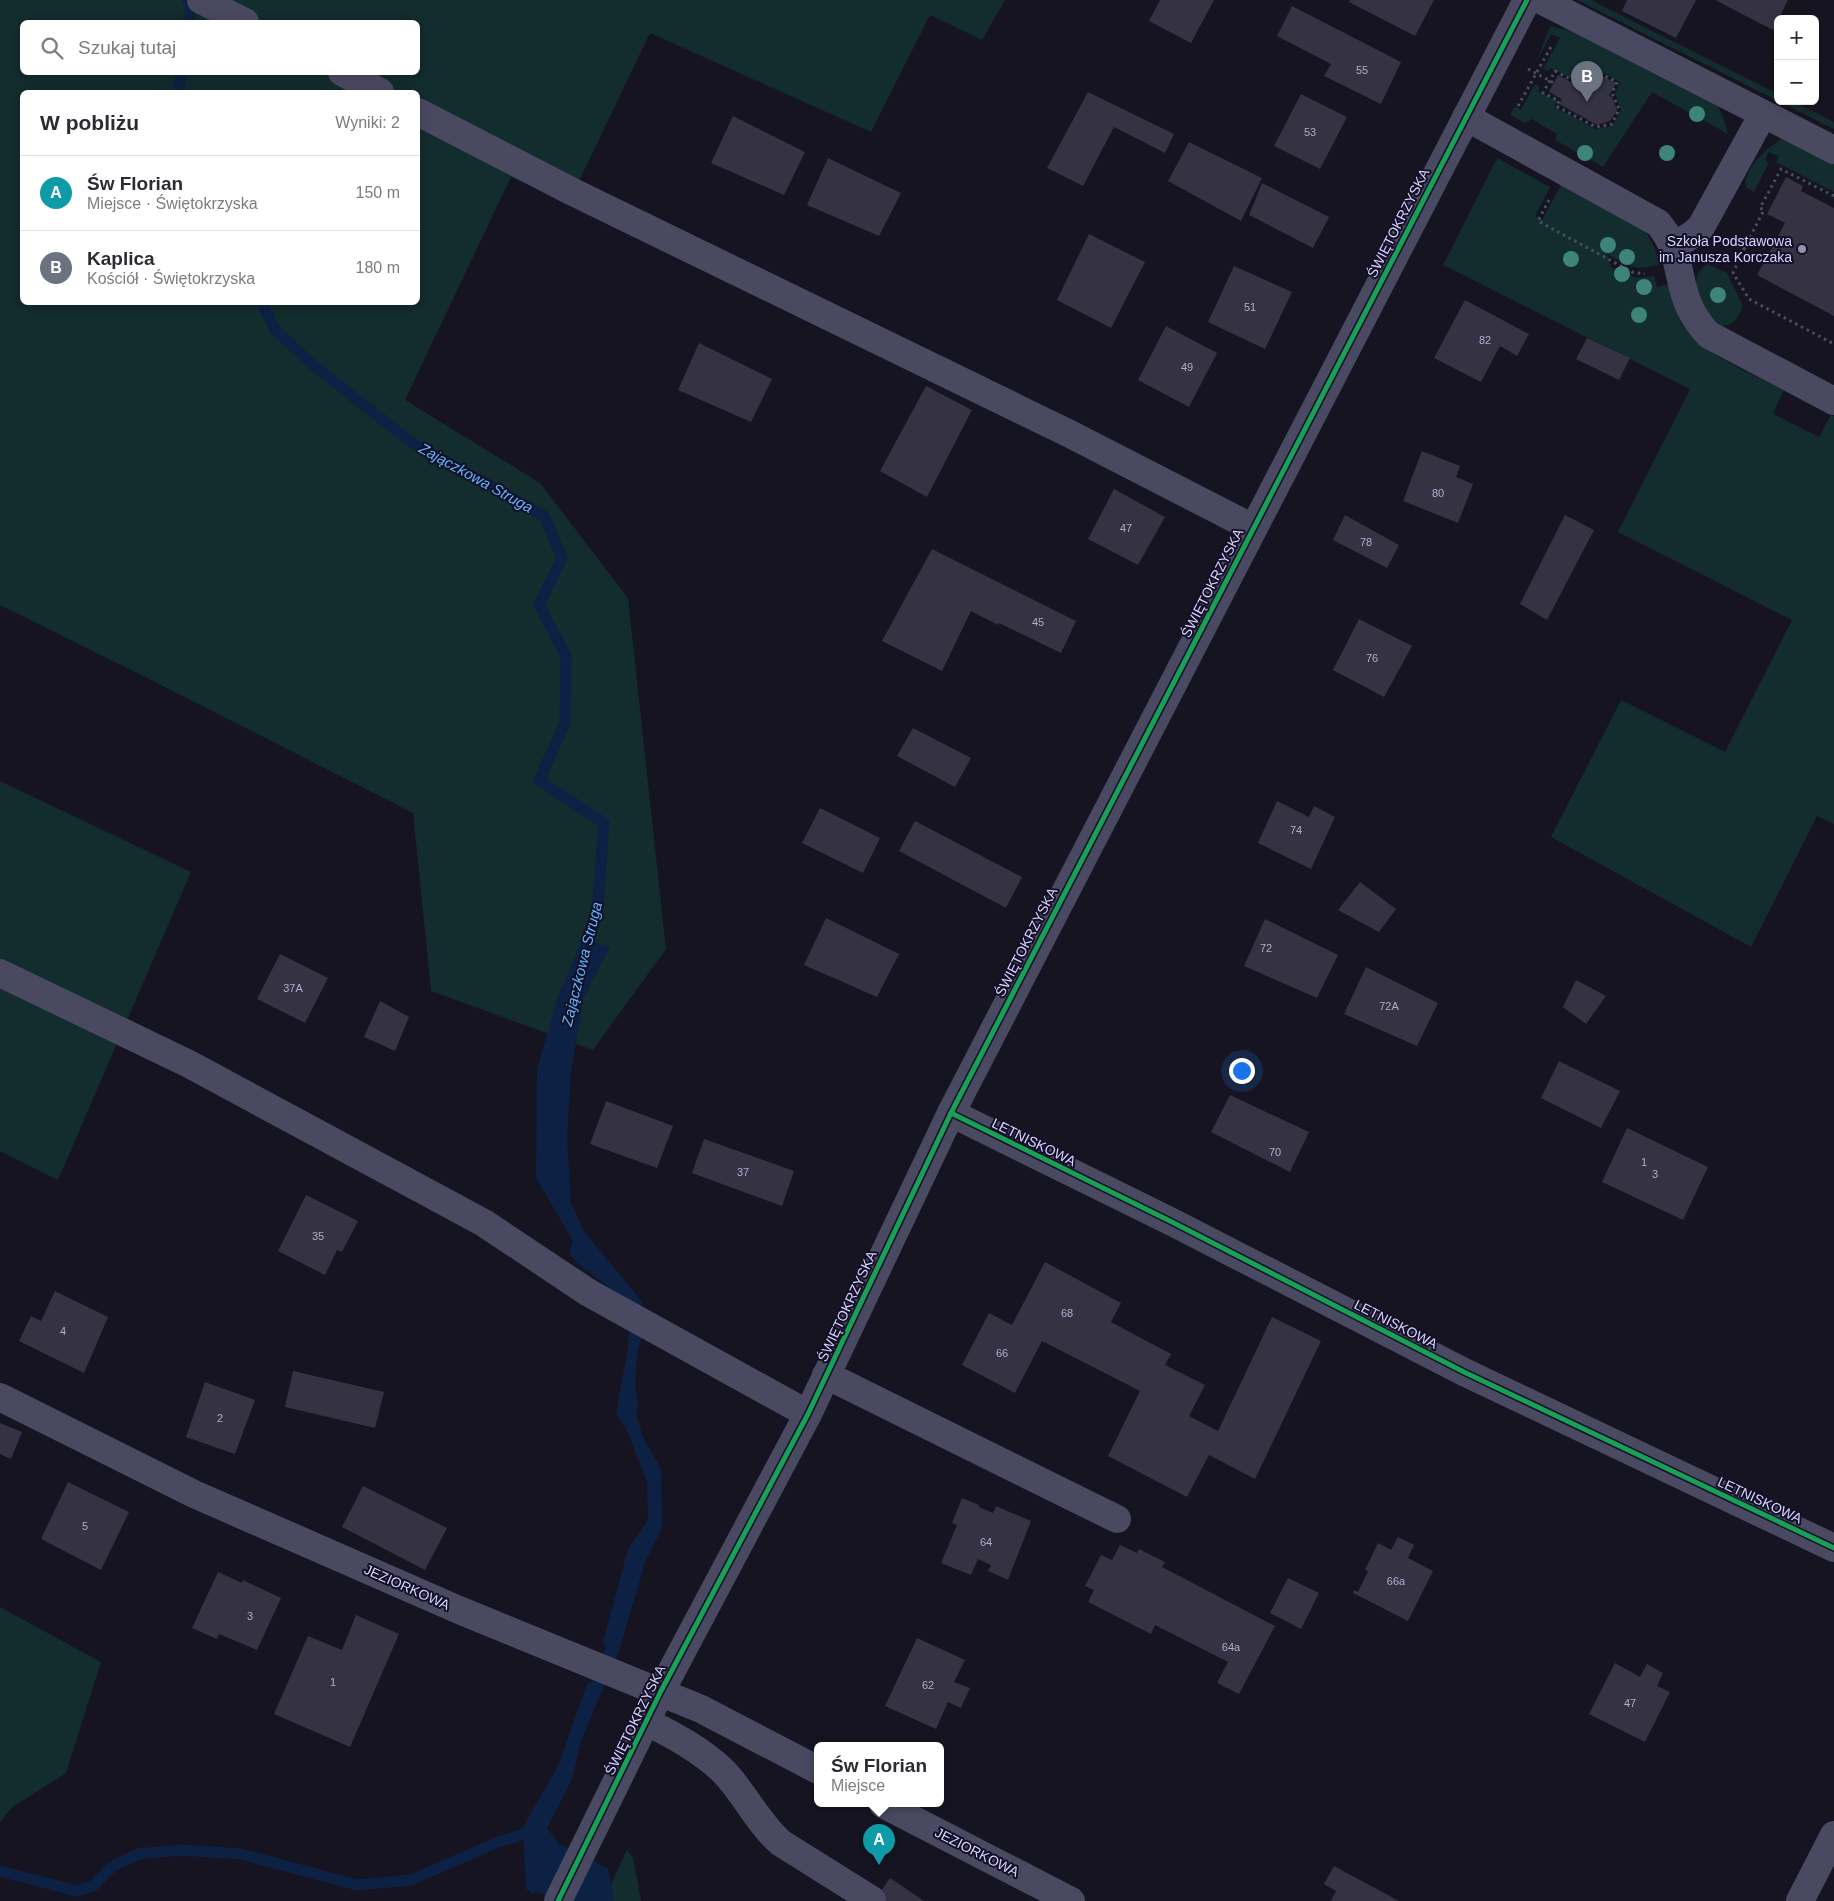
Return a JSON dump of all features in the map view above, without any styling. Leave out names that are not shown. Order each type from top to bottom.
[{"type":"street","points":[[202,0],[241,20]]},
{"type":"street","name":"ŚWIĘTOKRZYSKA","points":[[558,1901],[661,1691],[808,1414],[951,1113],[1527,0]]},
{"type":"street","points":[[1541,0],[1834,150]]},
{"type":"street","points":[[348,75],[376,90]]},
{"type":"street","points":[[420,113],[573,192],[1070,434],[1253,528]]},
{"type":"street","points":[[1673,247],[1693,234],[1701,226],[1763,114]]},
{"type":"street","points":[[1466,117],[1650,217],[1664,230],[1673,247],[1688,305],[1699,324],[1709,335],[1834,401]]},
{"type":"street","points":[[0,973],[189,1064],[475,1218],[589,1293],[808,1414]]},
{"type":"street","name":"LETNISKOWA","points":[[951,1113],[1172,1222],[1464,1372],[1834,1548]]},
{"type":"street","points":[[826,1375],[1117,1519]]},
{"type":"street","name":"JEZIORKOWA","points":[[0,1398],[194,1494],[459,1610],[661,1691],[701,1709],[814,1768]]},
{"type":"street","points":[[647,1722],[667,1732],[723,1771],[769,1832],[782,1843],[872,1900]]},
{"type":"street","name":"JEZIORKOWA","points":[[889,1807],[1071,1901]]},
{"type":"street","points":[[1800,1901],[1834,1835]]},
{"type":"path","points":[[1518,106],[1556,38]]},
{"type":"path","points":[[1532,71],[1554,83]]},
{"type":"path","points":[[1554,71],[1570,79],[1573,74],[1593,84],[1598,73],[1617,82],[1612,93],[1620,109],[1612,124],[1596,127],[1556,106],[1559,101],[1544,93],[1550,80],[1554,71]]},
{"type":"path","points":[[1834,196],[1781,169],[1760,208],[1764,210],[1733,273],[1749,299],[1834,344]]},
{"type":"path","points":[[1550,197],[1538,221],[1632,272],[1642,274],[1655,272],[1659,283],[1681,276]]},
{"type":"path","points":[[1701,226],[1744,249]]},
{"type":"green space","points":[[0,0],[1005,0],[982,40],[930,15],[871,132],[650,33],[569,202],[511,177],[405,400],[540,483],[628,598],[666,949],[593,1050],[431,991],[413,813],[0,605]]},
{"type":"green space","points":[[1577,0],[1591,0],[1774,92],[1774,99]]},
{"type":"green space","points":[[1550,26],[1576,32],[1717,104],[1728,134],[1652,92],[1603,167],[1555,140],[1557,134],[1532,119],[1525,123],[1510,115],[1515,106],[1521,110],[1535,84],[1540,87],[1538,91],[1557,101],[1555,107],[1596,129],[1613,125],[1621,110],[1615,93],[1620,82],[1599,71],[1593,82],[1573,72],[1570,78],[1551,68],[1548,71],[1543,69],[1560,38],[1551,34],[1536,63]]},
{"type":"green space","points":[[1786,105],[1801,105],[1834,122],[1834,129]]},
{"type":"green space","points":[[1783,139],[1834,163],[1834,192],[1776,162],[1779,156],[1768,152],[1765,160],[1769,162],[1754,192],[1746,187],[1748,173],[1752,166],[1764,152]]},
{"type":"green space","points":[[1497,158],[1550,187],[1535,216],[1542,220],[1562,183],[1646,231],[1660,264],[1637,268],[1627,265],[1607,254],[1611,267],[1638,278],[1654,276],[1657,287],[1667,284],[1679,317],[1692,337],[1715,355],[1784,390],[1773,414],[1819,437],[1831,415],[1834,416],[1834,824],[1817,816],[1751,947],[1551,837],[1621,700],[1725,752],[1792,620],[1618,532],[1690,389],[1443,265]]},
{"type":"green space","points":[[1708,264],[1727,273],[1743,306],[1733,323],[1726,326],[1721,326],[1709,313],[1696,287],[1700,270]]},
{"type":"green space","points":[[0,781],[191,872],[58,1180],[0,1151]]},
{"type":"green space","points":[[0,1607],[101,1662],[66,1773],[11,1808],[0,1823]]},
{"type":"green space","points":[[627,1850],[633,1858],[641,1901],[603,1901]]},
{"type":"water","points":[[582,939],[610,947],[584,997],[571,1071],[567,1139],[571,1203],[585,1233],[640,1299],[647,1317],[637,1354],[635,1385],[638,1405],[636,1414],[643,1437],[661,1469],[662,1528],[645,1562],[620,1648],[581,1741],[572,1779],[547,1828],[558,1843],[608,1869],[613,1901],[557,1901],[536,1891],[534,1894],[526,1889],[523,1827],[558,1766],[587,1684],[592,1682],[606,1647],[603,1642],[628,1549],[648,1520],[647,1482],[628,1433],[616,1413],[628,1348],[628,1338],[634,1315],[624,1299],[576,1262],[569,1252],[573,1241],[536,1178],[537,1069],[558,997]]},
{"type":"building","points":[[1160,0],[1214,0],[1191,43],[1149,21]]},
{"type":"building","points":[[1350,0],[1434,0],[1415,36],[1349,2]]},
{"type":"building","points":[[1627,0],[1696,0],[1676,38],[1622,11]]},
{"type":"building","points":[[1715,0],[1788,0],[1780,15],[1774,15],[1773,30]]},
{"type":"building","points":[[1292,6],[1401,62],[1381,104],[1324,76],[1331,64],[1277,36]]},
{"type":"building","points":[[1558,75],[1571,82],[1574,77],[1594,87],[1600,75],[1616,83],[1609,96],[1612,97],[1617,110],[1610,121],[1597,125],[1559,104],[1562,99],[1549,92]]},
{"type":"building","points":[[1088,92],[1174,134],[1165,153],[1114,127],[1083,186],[1047,168]]},
{"type":"building","points":[[1301,94],[1347,117],[1320,169],[1274,146]]},
{"type":"building","points":[[733,116],[805,152],[784,195],[711,163]]},
{"type":"building","points":[[1189,142],[1262,178],[1241,221],[1168,181]]},
{"type":"building","points":[[828,158],[901,193],[879,236],[807,205]]},
{"type":"building","name":"Szkoła Podstawowa im Janusza Korczaka","points":[[1786,177],[1803,186],[1801,191],[1834,208],[1834,316],[1757,275],[1785,223],[1767,214]]},
{"type":"building","points":[[1262,183],[1329,217],[1313,248],[1249,215]]},
{"type":"building","points":[[1089,234],[1145,262],[1111,328],[1057,300]]},
{"type":"building","points":[[1234,266],[1292,292],[1265,349],[1208,322]]},
{"type":"building","points":[[1465,300],[1529,334],[1517,356],[1500,346],[1481,382],[1434,358]]},
{"type":"building","points":[[1166,326],[1217,353],[1189,407],[1138,380]]},
{"type":"building","points":[[1587,338],[1630,358],[1619,380],[1576,359]]},
{"type":"building","points":[[699,343],[772,379],[751,422],[678,390]]},
{"type":"building","points":[[926,386],[972,410],[927,497],[880,471]]},
{"type":"building","points":[[1422,451],[1460,466],[1456,477],[1473,484],[1458,523],[1403,501]]},
{"type":"building","points":[[1114,489],[1165,517],[1138,565],[1088,539]]},
{"type":"building","points":[[1345,515],[1399,545],[1387,568],[1333,540]]},
{"type":"building","points":[[1565,515],[1594,530],[1547,620],[1520,604]]},
{"type":"building","points":[[932,549],[1076,621],[1061,653],[971,611],[942,671],[882,641]]},
{"type":"building","points":[[1359,619],[1412,646],[1384,697],[1333,670]]},
{"type":"building","points":[[913,728],[971,758],[955,787],[897,756]]},
{"type":"building","points":[[1277,801],[1309,817],[1314,806],[1335,817],[1311,869],[1258,843]]},
{"type":"building","points":[[820,808],[880,838],[863,873],[802,843]]},
{"type":"building","points":[[915,821],[1022,877],[1006,908],[899,851]]},
{"type":"building","points":[[1360,882],[1396,909],[1379,932],[1338,910]]},
{"type":"building","points":[[826,918],[899,954],[877,997],[804,965]]},
{"type":"building","points":[[1265,919],[1338,955],[1317,998],[1244,966]]},
{"type":"building","points":[[280,954],[328,978],[305,1023],[257,999]]},
{"type":"building","points":[[1366,967],[1438,1003],[1417,1046],[1344,1014]]},
{"type":"building","points":[[1576,980],[1606,996],[1586,1024],[1563,1007]]},
{"type":"building","points":[[380,1001],[409,1017],[395,1051],[364,1037]]},
{"type":"building","points":[[1559,1061],[1620,1091],[1601,1128],[1541,1098]]},
{"type":"building","points":[[1230,1095],[1309,1132],[1290,1172],[1211,1132]]},
{"type":"building","points":[[606,1101],[673,1126],[657,1168],[590,1144]]},
{"type":"building","points":[[1627,1128],[1708,1167],[1683,1220],[1602,1182]]},
{"type":"building","points":[[704,1139],[794,1171],[782,1206],[692,1173]]},
{"type":"building","points":[[306,1195],[358,1221],[342,1252],[337,1250],[325,1275],[278,1251]]},
{"type":"building","points":[[1045,1262],[1121,1303],[1111,1322],[1171,1354],[1165,1365],[1205,1385],[1189,1416],[1218,1431],[1272,1317],[1321,1341],[1255,1479],[1209,1455],[1187,1497],[1108,1456],[1140,1391],[1042,1341],[1015,1393],[962,1365],[989,1313],[1012,1325]]},
{"type":"building","points":[[55,1291],[108,1317],[84,1373],[19,1341],[31,1316],[41,1321]]},
{"type":"building","points":[[293,1371],[384,1392],[375,1428],[285,1407]]},
{"type":"building","points":[[205,1382],[255,1400],[235,1454],[186,1437]]},
{"type":"building","points":[[0,1423],[22,1432],[11,1459],[0,1454]]},
{"type":"building","points":[[68,1482],[129,1512],[101,1570],[41,1539]]},
{"type":"building","points":[[363,1486],[447,1528],[425,1570],[342,1527]]},
{"type":"building","points":[[962,1498],[993,1513],[996,1506],[1031,1521],[1008,1580],[988,1571],[991,1565],[978,1559],[971,1575],[941,1563],[957,1525],[952,1523]]},
{"type":"building","points":[[1398,1537],[1414,1545],[1408,1558],[1433,1571],[1408,1621],[1353,1593],[1354,1590],[1358,1592],[1368,1571],[1365,1570],[1378,1543],[1391,1550]]},
{"type":"building","points":[[1120,1545],[1137,1553],[1139,1549],[1165,1562],[1162,1567],[1275,1626],[1239,1694],[1217,1683],[1228,1662],[1155,1625],[1151,1634],[1088,1602],[1094,1590],[1085,1586],[1101,1555],[1112,1560]]},
{"type":"building","points":[[218,1572],[242,1583],[243,1580],[281,1598],[257,1650],[219,1634],[217,1639],[192,1628]]},
{"type":"building","points":[[1288,1578],[1319,1593],[1301,1629],[1270,1613]]},
{"type":"building","points":[[356,1615],[399,1634],[350,1747],[274,1714],[308,1636],[342,1650]]},
{"type":"building","points":[[917,1638],[965,1660],[954,1682],[970,1688],[961,1708],[948,1702],[936,1729],[885,1706]]},
{"type":"building","points":[[1615,1663],[1640,1677],[1647,1664],[1663,1673],[1657,1686],[1670,1692],[1645,1742],[1589,1714]]},
{"type":"building","points":[[1334,1866],[1399,1901],[1331,1901],[1336,1891],[1324,1884]]},
{"type":"building","points":[[890,1878],[924,1901],[874,1901]]},
{"type":"waterway","name":"Zajączkowa Struga","points":[[188,0],[190,5],[189,20]]},
{"type":"waterway","name":"Zajączkowa Struga","points":[[180,90],[179,85],[181,75]]},
{"type":"waterway","name":"Zajączkowa Struga","points":[[263,305],[275,330],[313,365],[411,442],[544,516],[562,558],[539,605],[566,656],[565,723],[539,780],[604,823],[598,905],[586,954]]},
{"type":"waterway","points":[[0,1871],[77,1891],[93,1886],[113,1866],[138,1854],[180,1850],[241,1854],[357,1885],[411,1880],[498,1842],[531,1832]]},
{"type":"cycle path","points":[[558,1901],[661,1691],[808,1414],[951,1113],[1527,0]]},
{"type":"cycle path","points":[[951,1113],[1172,1222],[1464,1372],[1834,1548]]},
{"type":"place","name":"Kaplica","points":[[1587,102]]},
{"type":"place","name":"Szkoła Podstawowa im Janusza Korczaka","points":[[1802,249]]},
{"type":"place","name":"Św Florian","points":[[879,1865]]}]
